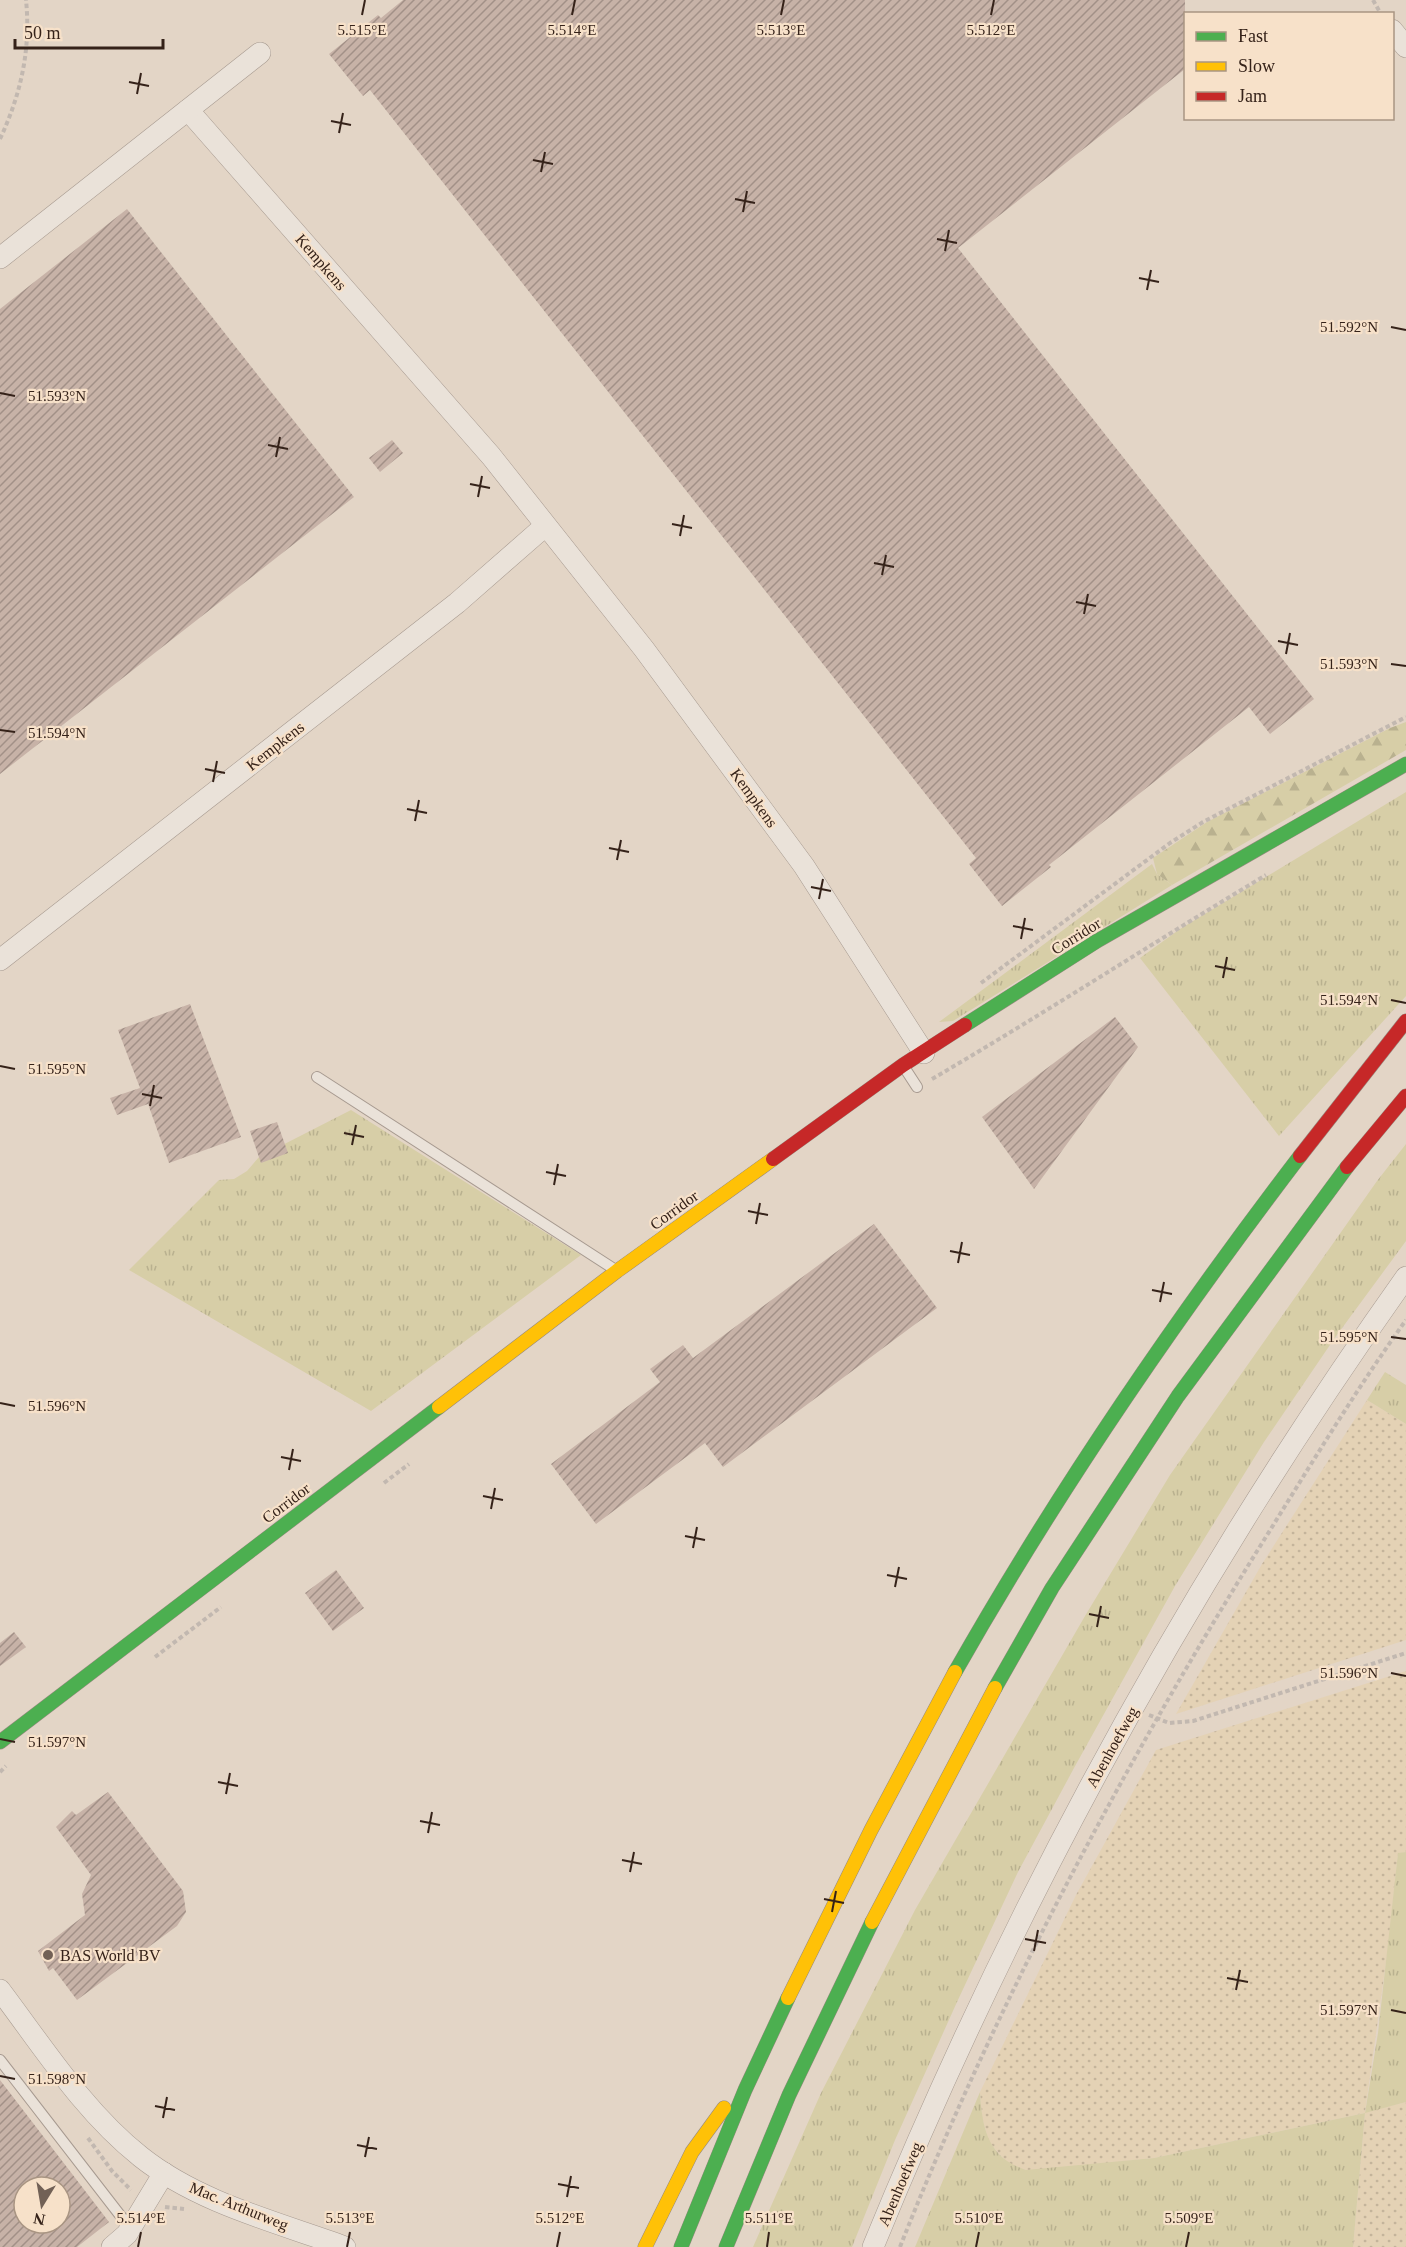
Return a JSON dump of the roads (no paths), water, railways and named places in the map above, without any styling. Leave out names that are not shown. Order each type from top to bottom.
[{"type":"main road","name":"Corridor","points":[[0,1742],[617,1271],[903,1065],[1098,941],[1406,764]]},
{"type":"main road","points":[[681,2247],[756,2066],[853,1865],[924,1729],[1046,1518],[1143,1370],[1218,1264],[1337,1106],[1406,1021]]},
{"type":"main road","points":[[726,2247],[789,2095],[868,1930],[988,1701],[1052,1588],[1178,1396],[1349,1165],[1406,1096]]},
{"type":"main road","points":[[645,2247],[692,2152],[756,2066]]},
{"type":"street","points":[[1394,32],[1406,46]]},
{"type":"street","points":[[0,258],[260,52]]},
{"type":"street","name":"Kempkens","points":[[188,110],[491,456],[644,649],[804,866],[924,1053]]},
{"type":"street","name":"Kempkens","points":[[0,960],[457,603],[545,526]]},
{"type":"street","name":"Abenhoefweg","points":[[873,2247],[988,1988],[1110,1749],[1184,1619],[1264,1488],[1406,1277]]},
{"type":"street","name":"Mac. Arthurweg","points":[[0,1990],[107,2126],[141,2157],[164,2173],[205,2195],[345,2247]]},
{"type":"street","points":[[112,2247],[123,2238],[164,2173]]},
{"type":"lane","points":[[903,1065],[917,1087]]},
{"type":"lane","points":[[317,1077],[617,1271]]},
{"type":"lane","points":[[0,2060],[123,2219],[132,2225]]},
{"type":"place","name":"BAS World BV","points":[[48,1955]]}]
